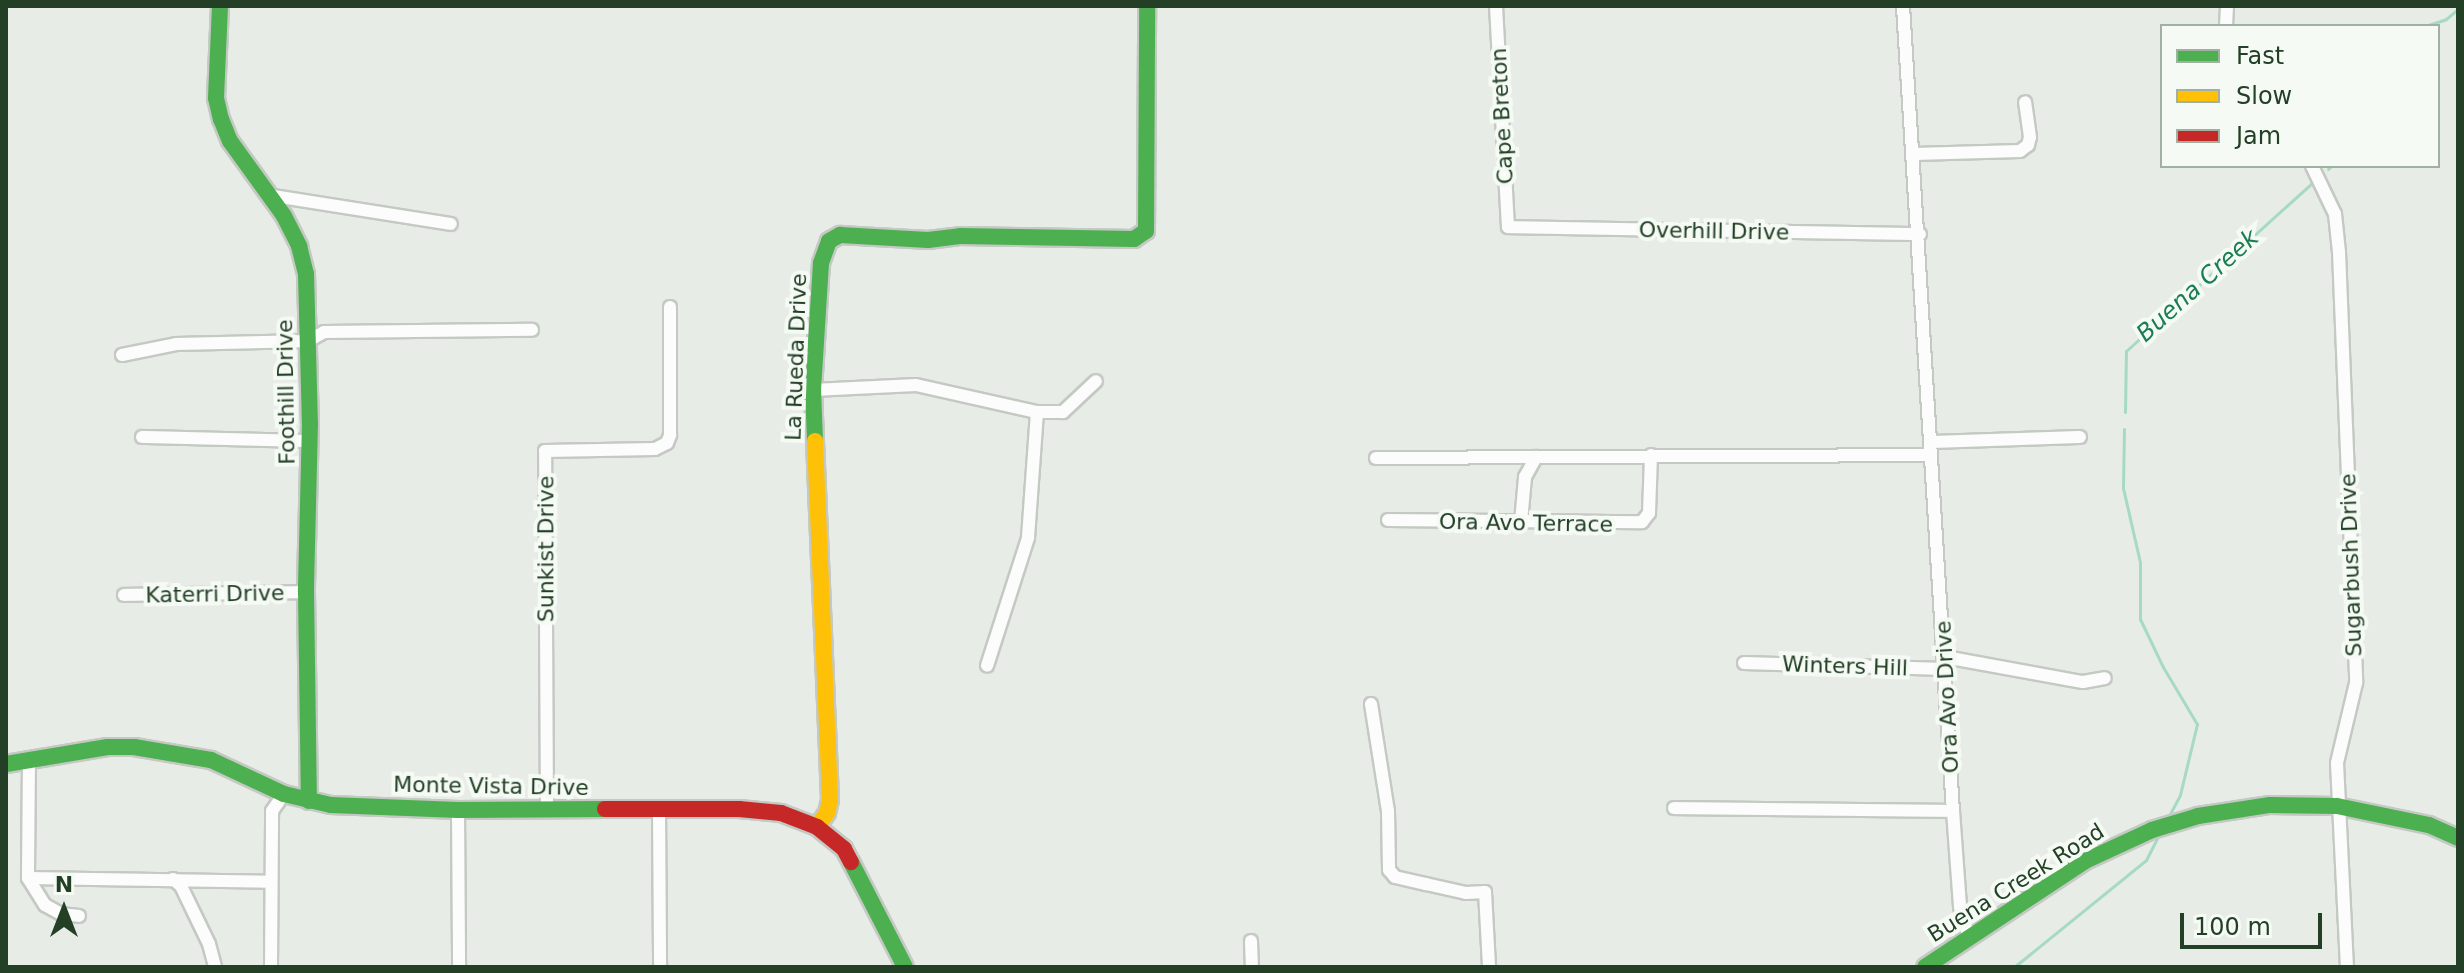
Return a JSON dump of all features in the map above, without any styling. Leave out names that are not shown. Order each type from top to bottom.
[{"type":"main road","name":"Foothill Drive","points":[[220,6],[216,98],[221,119],[230,141],[299,246],[306,274],[310,441],[306,592],[309,801]]},
{"type":"main road","name":"La Rueda Drive","points":[[817,827],[827,813],[830,800],[813,390],[821,263],[834,237],[1134,239],[1146,231],[1147,6]]},
{"type":"main road","name":"Monte Vista Drive","points":[[6,764],[108,747],[161,749],[211,760],[284,794],[309,801],[458,810],[739,809],[781,813],[817,827],[844,849],[905,967]]},
{"type":"main road","name":"Buena Creek Road","points":[[1925,967],[2085,861],[2164,826],[2240,808],[2337,806],[2429,825],[2458,838]]},
{"type":"street","name":"Cape Breton","points":[[1496,6],[1508,227]]},
{"type":"street","name":"Ora Avo Drive","points":[[1903,6],[1920,234],[1953,811],[1960,907],[1969,939]]},
{"type":"street","points":[[1914,154],[2020,151],[2028,145],[2030,137],[2025,102]]},
{"type":"street","name":"Sugarbush Drive","points":[[2313,168],[2329,196],[2338,234],[2356,672],[2355,694],[2338,751],[2337,806],[2347,967]]},
{"type":"street","points":[[268,195],[451,224]]},
{"type":"street","name":"Overhill Drive","points":[[1508,227],[1920,234]]},
{"type":"street","name":"Sunkist Drive","points":[[547,810],[545,451],[655,449],[667,443],[670,435],[670,307]]},
{"type":"street","points":[[122,355],[176,344],[308,341],[324,332],[532,330]]},
{"type":"street","points":[[813,390],[916,385],[1036,412],[1063,412],[1096,381]]},
{"type":"street","points":[[987,666],[1028,538],[1036,412]]},
{"type":"street","points":[[142,437],[310,441]]},
{"type":"street","points":[[1376,458],[1931,448],[2080,437]]},
{"type":"street","name":"Ora Avo Terrace","points":[[1388,520],[1642,522],[1649,513],[1651,455]]},
{"type":"street","points":[[1521,522],[1525,477],[1536,457]]},
{"type":"street","name":"Katerri Drive","points":[[124,595],[306,592]]},
{"type":"street","name":"Winters Hill","points":[[1744,663],[1946,663],[2083,682],[2105,678]]},
{"type":"street","points":[[1371,704],[1388,811],[1389,870],[1395,877],[1466,893],[1485,892],[1489,967]]},
{"type":"street","points":[[29,759],[28,878],[45,905],[61,914],[79,916]]},
{"type":"street","points":[[271,967],[272,811],[284,794]]},
{"type":"street","points":[[1674,808],[1953,811]]},
{"type":"street","points":[[458,810],[459,967]]},
{"type":"street","points":[[659,810],[660,967]]},
{"type":"street","points":[[28,878],[271,882]]},
{"type":"street","points":[[166,878],[181,886],[209,944],[215,967]]},
{"type":"street","points":[[1251,941],[1252,967]]},
{"type":"waterway","name":"Buena Creek","points":[[2431,24],[2446,19],[2458,9]]},
{"type":"waterway","name":"Buena Creek","points":[[2125,412],[2126,351],[2313,182]]},
{"type":"waterway","name":"Buena Creek","points":[[2124,429],[2123,488],[2140,562],[2140,619],[2163,667],[2197,724],[2180,795],[2167,819]]},
{"type":"waterway","name":"Buena Creek","points":[[2014,967],[2146,860],[2160,833]]},
{"type":"traffic: fast","points":[[220,6],[216,98],[221,119],[230,141],[284,216],[299,246],[306,274],[310,423],[306,592],[309,801]]},
{"type":"traffic: fast","points":[[815,441],[813,390],[821,263],[829,241],[840,235],[928,240],[960,236],[1134,239],[1146,231],[1147,6]]},
{"type":"traffic: fast","points":[[6,764],[108,747],[134,747],[211,760],[284,794],[331,805],[458,810],[605,809]]},
{"type":"traffic: fast","points":[[1925,967],[2085,861],[2152,830],[2198,816],[2270,805],[2337,806],[2429,825],[2458,838]]},
{"type":"traffic: fast","points":[[851,862],[905,967]]},
{"type":"traffic: slow","points":[[815,441],[830,800],[827,813],[817,827]]},
{"type":"traffic: jam","points":[[605,809],[739,809],[781,813],[817,827],[844,849],[851,862]]}]
